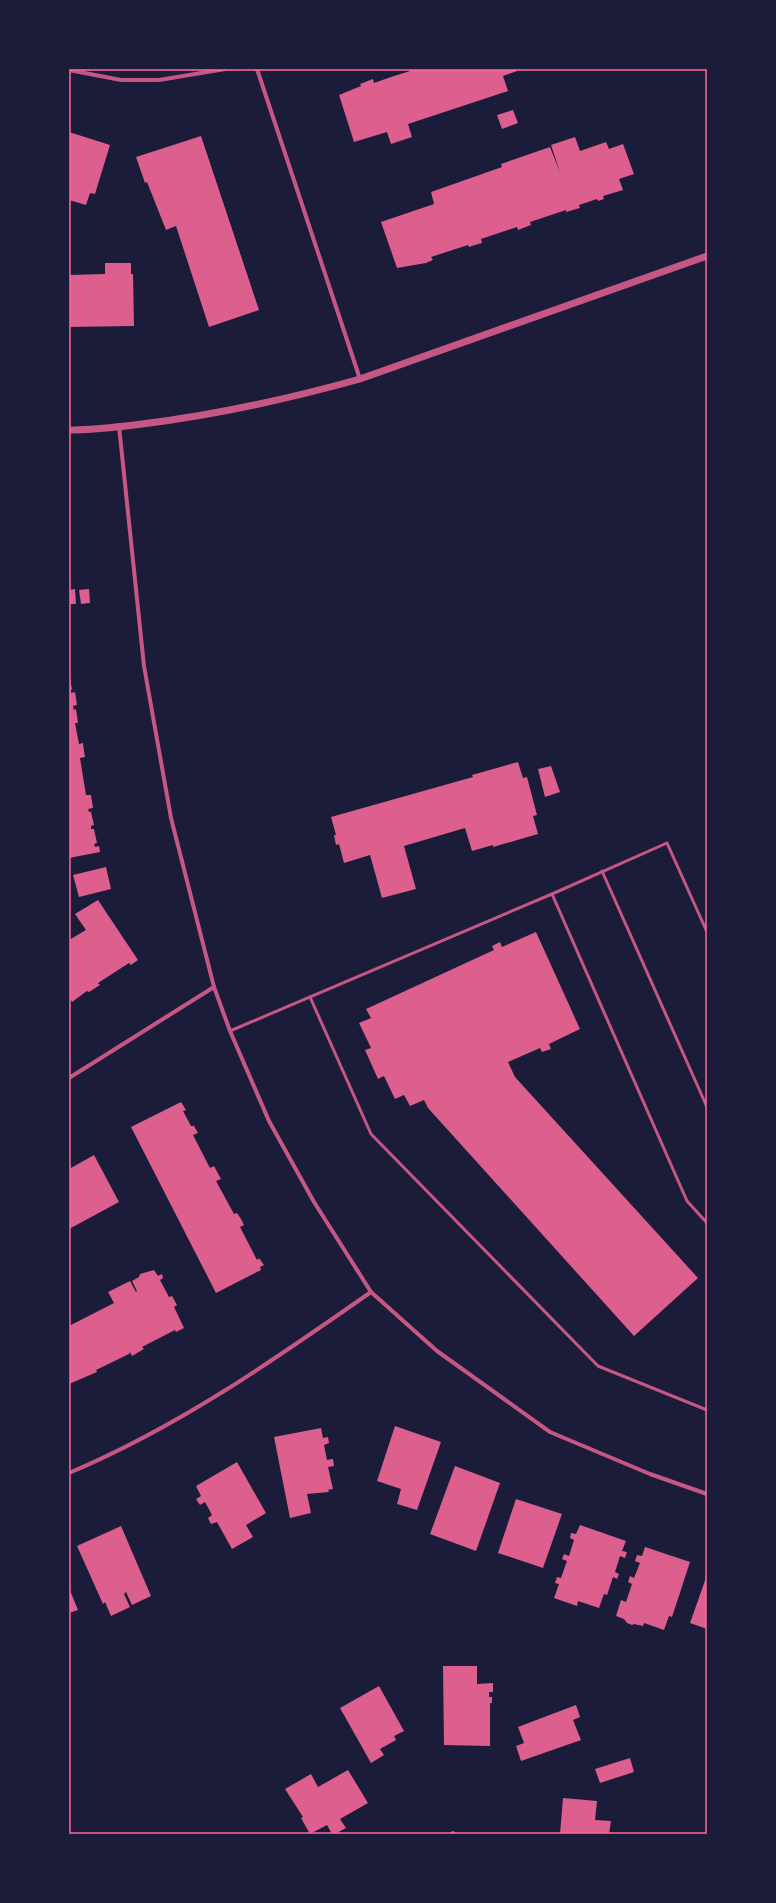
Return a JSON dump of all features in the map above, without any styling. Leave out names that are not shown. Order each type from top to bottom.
[{"type":"street","points":[[69,70],[121,80],[159,80],[225,69]]},
{"type":"street","points":[[257,69],[360,380]]},
{"type":"street","points":[[69,430],[119,426],[242,409],[360,380],[707,256]]},
{"type":"street","points":[[119,426],[144,666],[171,818],[214,987],[230,1031],[269,1121],[314,1202],[371,1292],[437,1351],[550,1432],[650,1474],[707,1494]]},
{"type":"street","points":[[69,1078],[214,987]]},
{"type":"street","points":[[69,1472],[175,1422],[274,1360],[371,1292]]},
{"type":"lane","points":[[230,1031],[552,894],[666,843],[707,932]]},
{"type":"lane","points":[[602,871],[707,1107]]},
{"type":"lane","points":[[552,894],[687,1201],[707,1224]]},
{"type":"lane","points":[[310,997],[371,1134],[598,1366],[707,1410]]},
{"type":"building","points":[[410,69],[516,69],[517,71],[503,76],[508,91],[408,124],[412,137],[391,144],[387,132],[354,142],[339,95],[361,86],[360,84],[373,79],[374,83],[410,71]]},
{"type":"building","points":[[513,110],[518,123],[502,129],[497,115]]},
{"type":"building","points":[[69,132],[110,145],[95,194],[90,193],[86,205],[69,200]]},
{"type":"building","points":[[201,136],[259,310],[209,327],[176,226],[166,230],[147,182],[145,183],[136,157]]},
{"type":"building","points":[[575,137],[580,151],[606,142],[609,149],[623,144],[634,174],[619,179],[623,190],[603,196],[604,199],[598,201],[597,199],[579,205],[580,208],[566,212],[566,210],[530,222],[531,225],[518,230],[517,227],[481,239],[482,243],[469,247],[468,245],[431,257],[433,260],[426,263],[397,268],[381,222],[434,204],[431,192],[502,167],[501,164],[550,147],[560,172],[551,145]]},
{"type":"building","points":[[105,263],[131,263],[131,274],[133,274],[134,326],[69,327],[69,275],[105,274]]},
{"type":"building","points":[[75,589],[76,604],[69,604],[69,590]]},
{"type":"building","points":[[89,589],[90,603],[81,604],[79,590]]},
{"type":"building","points":[[69,675],[72,689],[71,693],[75,692],[77,705],[73,706],[74,710],[76,709],[78,723],[75,723],[79,744],[83,743],[85,757],[80,758],[86,795],[91,795],[93,808],[88,809],[89,812],[91,812],[94,825],[91,826],[91,829],[94,829],[97,843],[94,844],[95,847],[99,846],[100,852],[69,858]]},
{"type":"building","points":[[518,762],[523,778],[527,777],[537,815],[533,816],[538,834],[493,847],[493,845],[472,851],[465,828],[404,846],[416,889],[382,898],[370,855],[344,863],[339,844],[336,845],[334,835],[336,835],[331,817],[473,777],[472,775]]},
{"type":"building","points":[[551,766],[560,792],[545,797],[538,769]]},
{"type":"building","points":[[106,867],[111,889],[79,897],[73,875]]},
{"type":"building","points":[[98,900],[138,960],[131,965],[129,963],[98,983],[100,985],[89,992],[87,991],[72,1002],[71,1000],[69,1001],[69,940],[86,930],[75,914]]},
{"type":"building","points":[[536,932],[580,1029],[549,1044],[551,1049],[542,1052],[540,1048],[508,1062],[515,1077],[698,1278],[634,1336],[428,1108],[424,1100],[410,1106],[404,1095],[395,1099],[384,1076],[378,1079],[365,1050],[371,1048],[359,1023],[371,1018],[366,1009],[494,950],[492,946],[500,942],[502,947]]},
{"type":"building","points":[[181,1102],[186,1110],[183,1111],[191,1126],[194,1126],[198,1133],[193,1135],[210,1168],[214,1166],[221,1179],[216,1181],[234,1214],[237,1213],[241,1219],[244,1225],[240,1227],[257,1260],[259,1258],[264,1265],[260,1267],[261,1270],[216,1293],[131,1127]]},
{"type":"building","points":[[94,1155],[119,1202],[69,1229],[69,1165],[71,1168]]},
{"type":"building","points":[[154,1270],[158,1276],[162,1274],[163,1278],[160,1280],[169,1297],[172,1296],[177,1305],[174,1307],[184,1328],[176,1332],[175,1330],[142,1347],[144,1349],[132,1356],[130,1352],[129,1354],[96,1370],[97,1372],[69,1384],[69,1326],[114,1303],[108,1292],[130,1281],[136,1292],[137,1291],[132,1281],[139,1277],[140,1274]]},
{"type":"building","points":[[395,1426],[441,1442],[417,1510],[397,1504],[401,1489],[377,1481]]},
{"type":"building","points":[[321,1428],[323,1438],[328,1437],[329,1443],[324,1445],[327,1460],[333,1459],[334,1466],[328,1467],[333,1489],[328,1490],[329,1492],[307,1494],[311,1513],[290,1518],[274,1437]]},
{"type":"building","points":[[237,1462],[266,1513],[246,1525],[253,1537],[232,1549],[217,1522],[211,1524],[208,1518],[212,1515],[205,1502],[200,1505],[196,1499],[201,1496],[196,1486]]},
{"type":"building","points":[[455,1466],[500,1483],[476,1551],[430,1534]]},
{"type":"building","points":[[516,1499],[562,1514],[543,1568],[498,1553]]},
{"type":"building","points":[[580,1525],[626,1541],[622,1551],[627,1552],[625,1558],[620,1556],[615,1572],[619,1574],[617,1579],[613,1577],[607,1595],[604,1594],[599,1608],[578,1601],[577,1606],[554,1598],[559,1584],[555,1583],[557,1577],[561,1578],[567,1561],[562,1559],[564,1554],[569,1556],[574,1540],[570,1538],[571,1533],[576,1534]]},
{"type":"building","points":[[121,1526],[151,1596],[132,1605],[126,1592],[124,1594],[130,1607],[111,1616],[105,1602],[103,1604],[77,1546]]},
{"type":"building","points":[[645,1547],[690,1562],[672,1617],[669,1616],[664,1630],[644,1623],[643,1626],[632,1625],[627,1623],[624,1619],[616,1616],[621,1600],[626,1602],[632,1584],[628,1582],[630,1576],[634,1578],[640,1563],[635,1561],[637,1555],[642,1556]]},
{"type":"building","points":[[707,1575],[707,1629],[690,1623]]},
{"type":"building","points":[[69,1588],[78,1610],[69,1613]]},
{"type":"building","points":[[443,1666],[477,1666],[477,1684],[493,1683],[493,1692],[489,1692],[489,1697],[492,1697],[492,1703],[490,1703],[490,1746],[444,1745]]},
{"type":"building","points":[[379,1686],[404,1731],[394,1736],[396,1740],[380,1749],[384,1755],[371,1763],[340,1708]]},
{"type":"building","points":[[576,1705],[580,1717],[573,1720],[581,1740],[521,1761],[516,1746],[524,1743],[518,1727]]},
{"type":"building","points":[[630,1758],[634,1772],[600,1783],[595,1769]]},
{"type":"building","points":[[348,1770],[368,1803],[340,1819],[346,1828],[335,1834],[332,1834],[327,1825],[310,1834],[301,1818],[303,1817],[285,1789],[311,1774],[318,1787]]},
{"type":"building","points":[[563,1798],[597,1801],[595,1820],[611,1821],[609,1834],[560,1834]]}]
